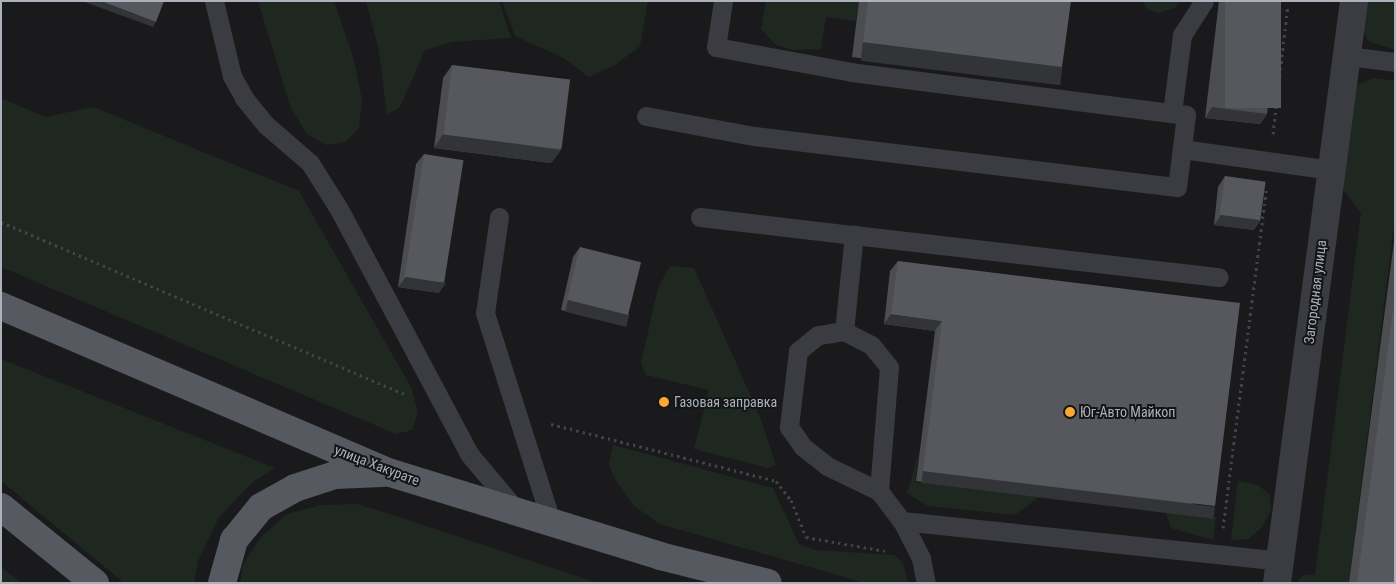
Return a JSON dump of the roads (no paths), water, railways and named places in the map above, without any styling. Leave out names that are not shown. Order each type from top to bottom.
[{"type":"main road","name":"улица Хакурате","points":[[1,306],[391,473],[552,524],[768,583]]},
{"type":"main road","points":[[222,583],[234,540],[261,507],[295,488],[335,475],[391,473]]},
{"type":"main road","points":[[1,507],[95,583]]},
{"type":"street","name":"Загородная улица","points":[[1279,572],[1354,1]]},
{"type":"lane","points":[[214,1],[232,76],[244,98],[266,125],[310,162],[340,211],[469,454],[518,513]]},
{"type":"lane","points":[[646,116],[754,136],[1177,187],[1186,115],[852,72],[716,47],[723,1]]},
{"type":"lane","points":[[1172,113],[1182,35],[1204,1]]},
{"type":"lane","points":[[1346,56],[1395,62]]},
{"type":"lane","points":[[1182,149],[1332,170]]},
{"type":"lane","points":[[499,217],[485,313],[552,524]]},
{"type":"lane","points":[[700,217],[1219,277]]},
{"type":"lane","points":[[844,331],[854,235]]},
{"type":"lane","points":[[879,491],[889,367],[871,345],[844,331],[818,335],[798,351],[789,427],[803,447],[827,466],[879,491],[902,521],[921,558],[926,583]]},
{"type":"lane","points":[[902,521],[1279,572]]},
{"type":"place","name":"Газовая заправка","points":[[664,402]]},
{"type":"place","name":"Юг-Авто Майкоп","points":[[1070,412]]}]
